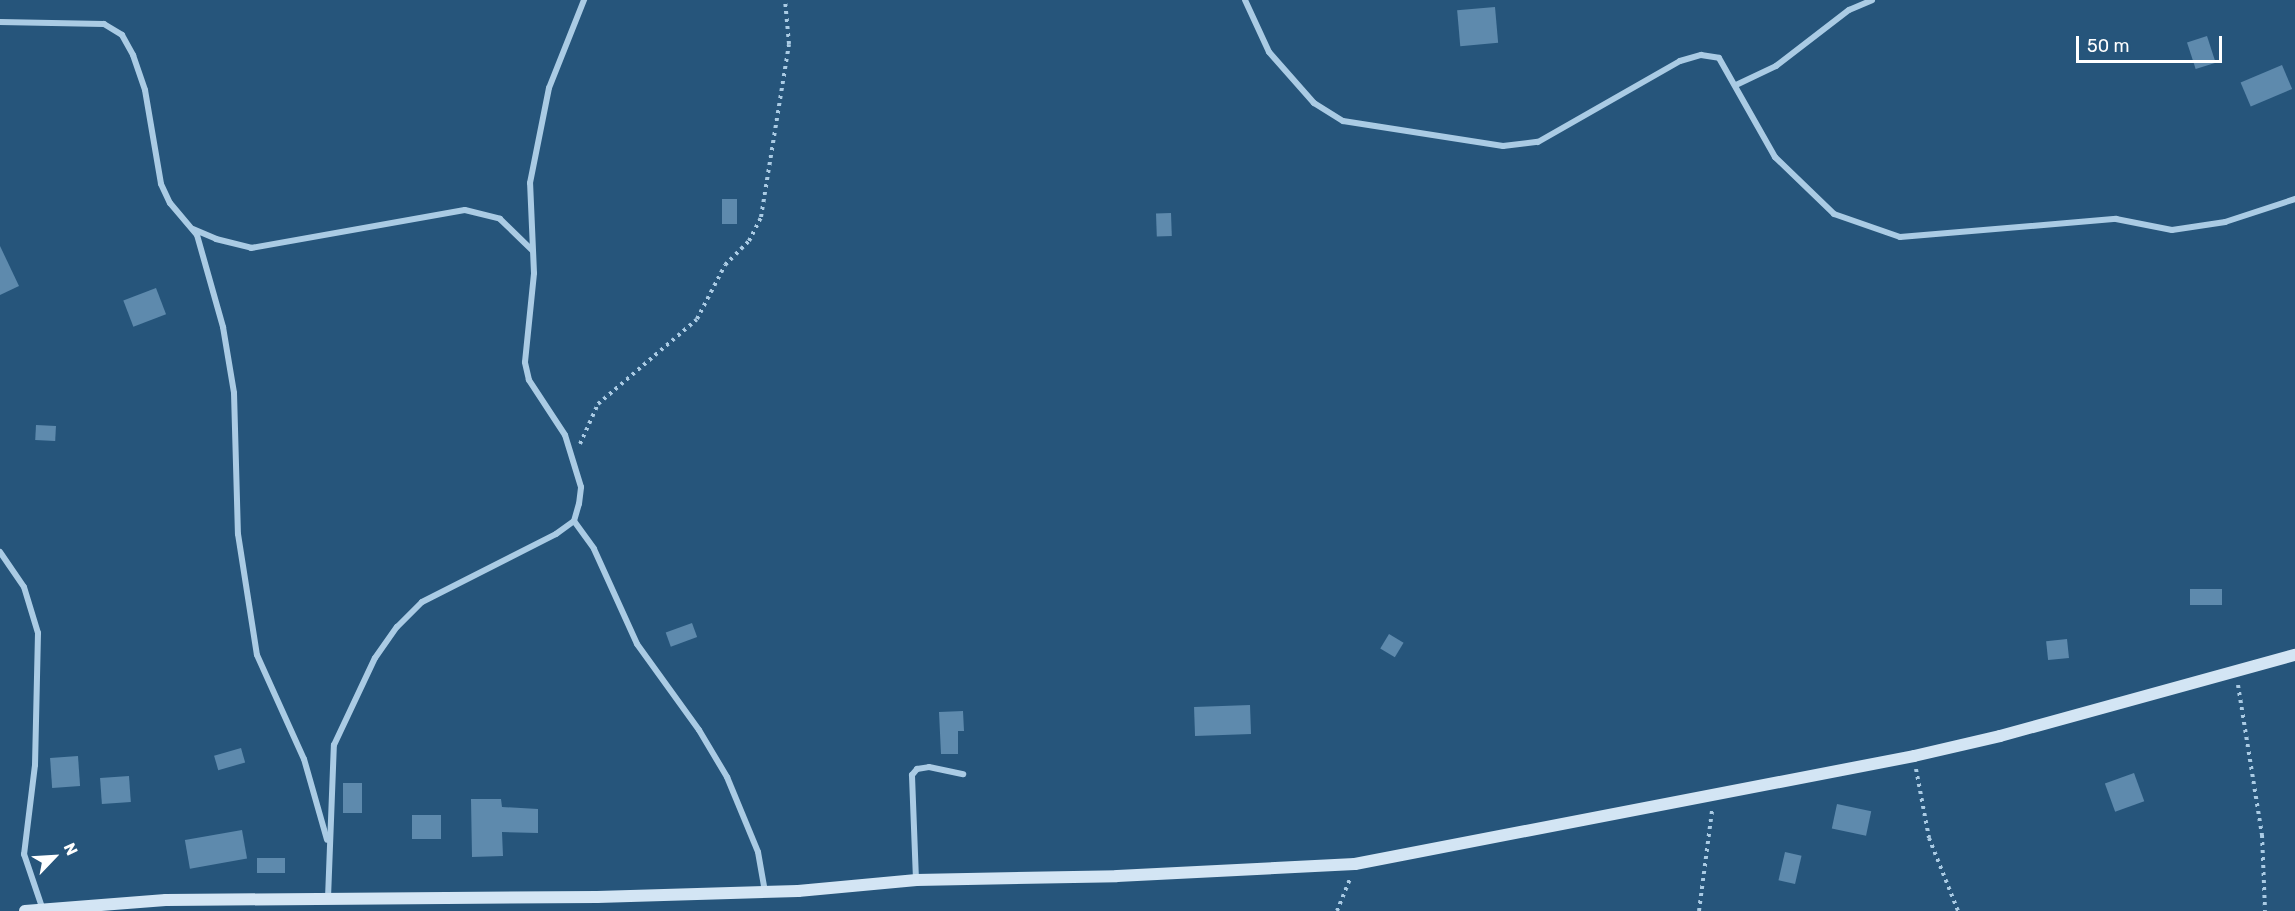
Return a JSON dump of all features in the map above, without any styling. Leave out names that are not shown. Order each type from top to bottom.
[{"type":"main road","points":[[25,911],[166,900],[597,897],[765,890],[916,880],[1117,876],[1355,864],[1714,792],[1914,756],[2000,736],[2236,669],[2295,655]]},
{"type":"street","points":[[328,898],[334,745],[375,658],[396,627],[422,602],[526,551],[574,521],[581,487],[574,458],[566,435],[529,380],[525,362],[533,295],[530,183],[549,88],[584,0]]},
{"type":"street","points":[[1245,0],[1269,52],[1314,103],[1343,121],[1503,146],[1538,142],[1680,61],[1701,55],[1719,58],[1775,157],[1834,214],[1900,237],[2116,219],[2172,230],[2225,222],[2295,199]]},
{"type":"street","points":[[1736,85],[1776,66],[1849,10],[1872,0]]},
{"type":"street","points":[[0,22],[104,24],[122,35],[146,90],[165,194],[194,229],[212,281],[234,393],[238,534],[257,655],[304,759],[329,851]]},
{"type":"street","points":[[194,229],[216,239],[251,248],[465,210],[500,219],[532,250]]},
{"type":"street","points":[[574,521],[594,549],[637,644],[699,730],[727,777],[758,852],[765,890]]},
{"type":"street","points":[[0,552],[24,586],[38,633],[35,765],[24,854],[43,910]]},
{"type":"street","points":[[916,880],[912,775],[917,769],[929,767],[963,774]]},
{"type":"path","points":[[574,458],[598,404],[697,319],[725,265],[749,241],[761,217],[789,44],[785,0]]},
{"type":"path","points":[[2236,669],[2262,835],[2265,911]]},
{"type":"path","points":[[1914,756],[1929,838],[1958,911]]},
{"type":"path","points":[[1699,911],[1714,792]]},
{"type":"path","points":[[1337,911],[1355,864]]},
{"type":"building","points":[[1495,7],[1498,43],[1460,46],[1457,10]]},
{"type":"building","points":[[2207,36],[2216,63],[2196,69],[2187,42]]},
{"type":"building","points":[[2282,65],[2292,89],[2251,107],[2241,83]]},
{"type":"building","points":[[722,199],[737,199],[737,224],[722,224]]},
{"type":"building","points":[[1171,213],[1172,236],[1157,237],[1156,214]]},
{"type":"building","points":[[0,246],[19,286],[0,295]]},
{"type":"building","points":[[156,288],[166,314],[133,327],[123,301]]},
{"type":"building","points":[[36,425],[56,426],[55,441],[35,440]]},
{"type":"building","points":[[2190,589],[2222,589],[2222,605],[2190,605]]},
{"type":"building","points":[[692,623],[697,637],[671,647],[666,633]]},
{"type":"building","points":[[1389,634],[1404,643],[1395,657],[1380,649]]},
{"type":"building","points":[[2067,639],[2069,658],[2048,660],[2046,641]]},
{"type":"building","points":[[1250,705],[1251,734],[1195,736],[1194,707]]},
{"type":"building","points":[[963,711],[964,731],[958,731],[958,754],[941,754],[939,712]]},
{"type":"building","points":[[241,748],[245,762],[218,770],[214,756]]},
{"type":"building","points":[[78,756],[80,786],[52,788],[50,758]]},
{"type":"building","points":[[2134,773],[2144,801],[2115,812],[2105,784]]},
{"type":"building","points":[[129,776],[131,802],[102,804],[100,778]]},
{"type":"building","points":[[343,783],[362,783],[362,813],[343,813]]},
{"type":"building","points":[[471,799],[501,799],[502,807],[538,809],[538,833],[502,832],[503,856],[472,857]]},
{"type":"building","points":[[1837,804],[1871,811],[1866,836],[1832,828]]},
{"type":"building","points":[[412,815],[441,815],[441,839],[412,839]]},
{"type":"building","points":[[242,830],[247,859],[190,869],[185,840]]},
{"type":"building","points":[[1785,852],[1802,856],[1795,884],[1778,880]]},
{"type":"building","points":[[257,858],[285,858],[285,873],[257,873]]}]
